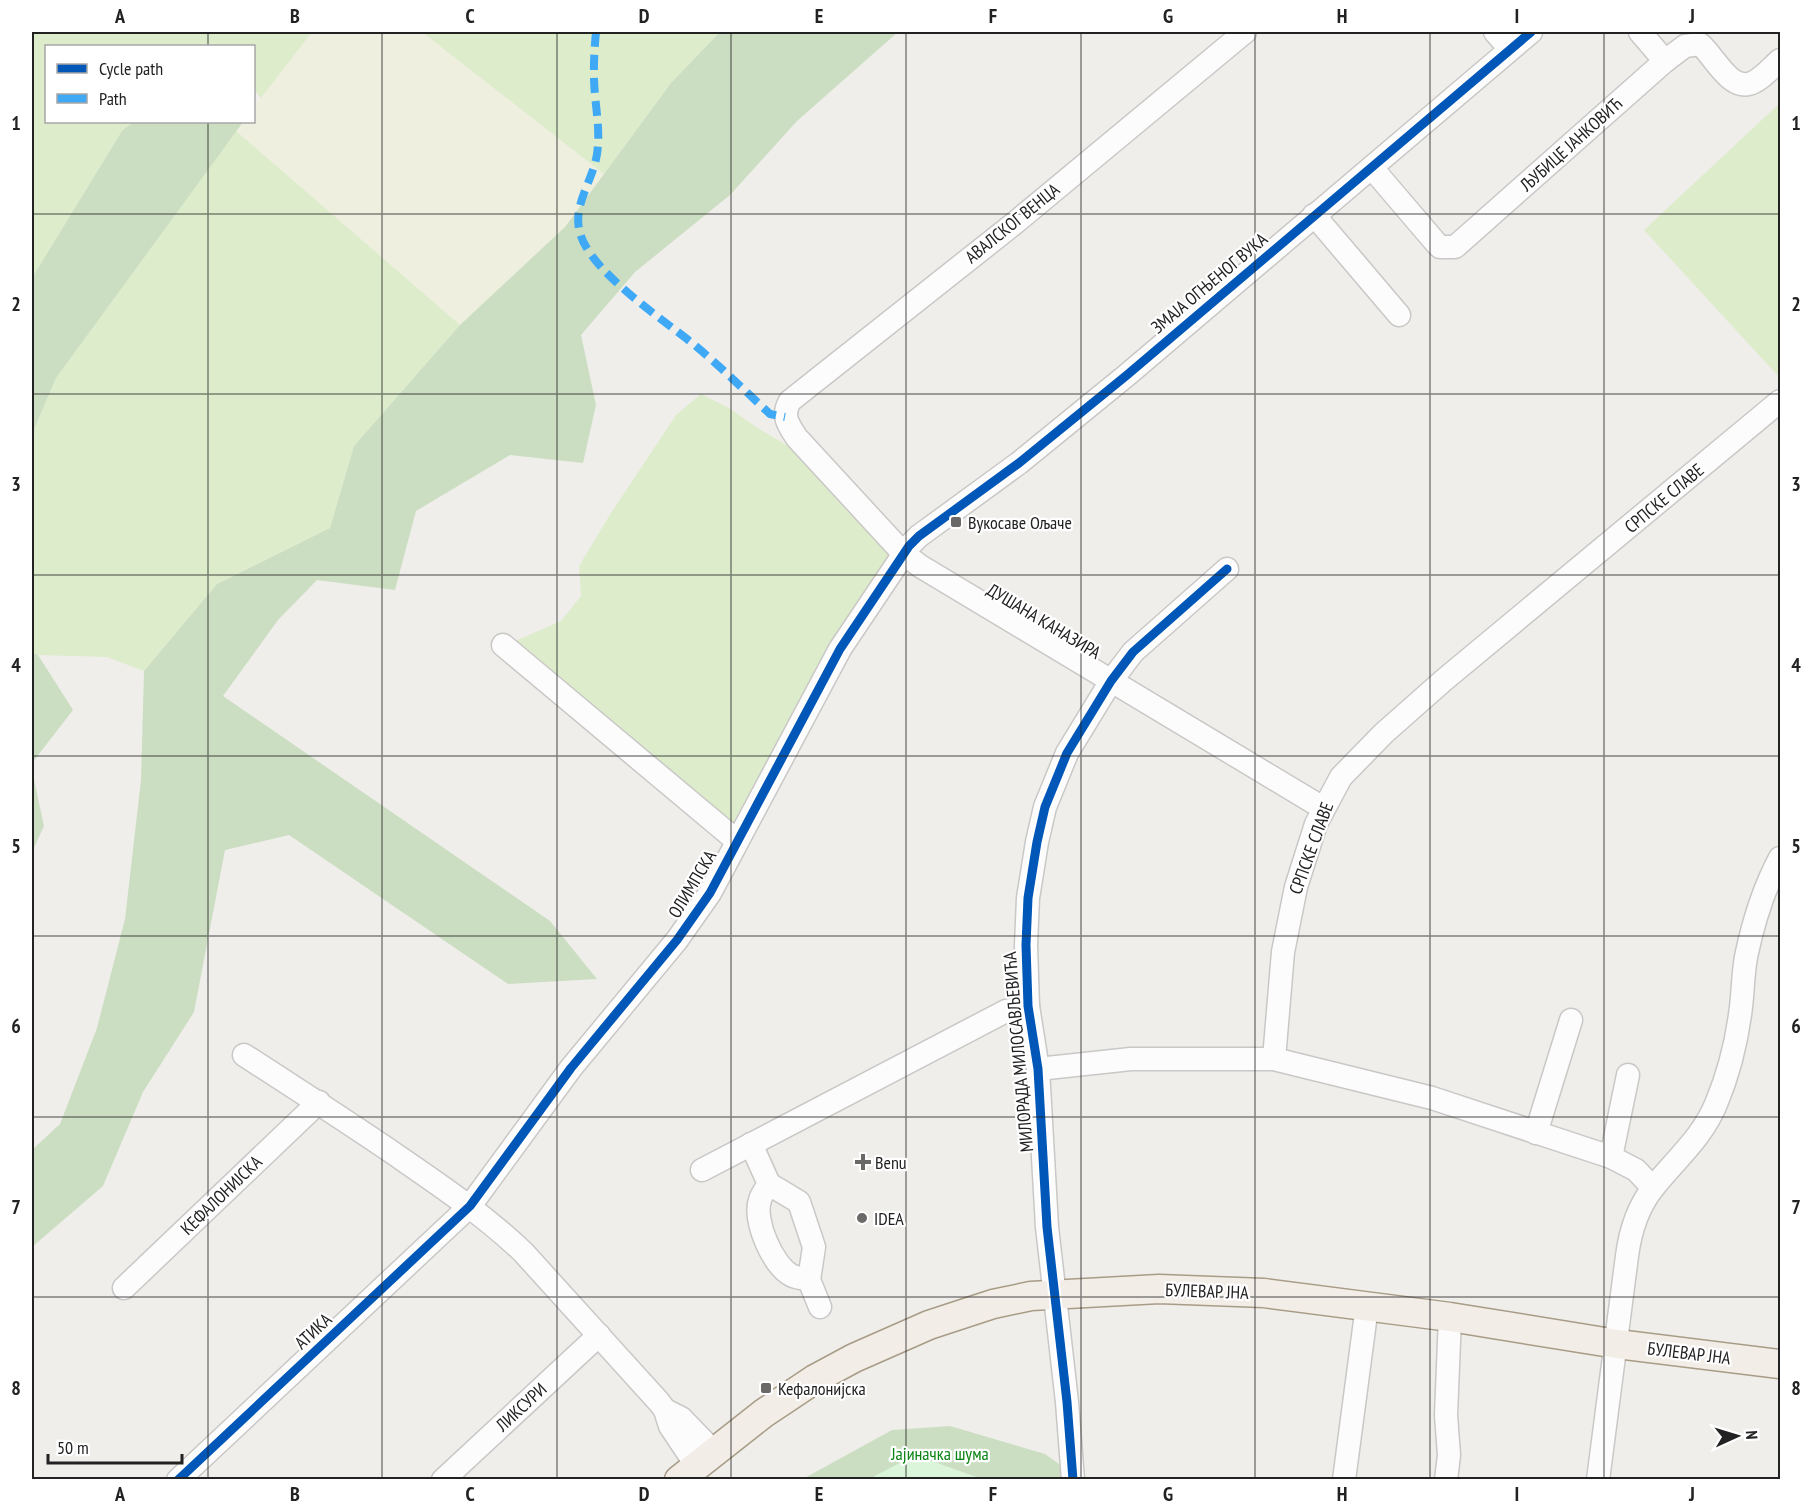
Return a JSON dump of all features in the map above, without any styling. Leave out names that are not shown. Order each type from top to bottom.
[{"type":"main road","name":"БУЛЕВАР ЈНА","points":[[696,1465],[791,1394],[878,1346],[929,1325],[993,1304],[1010,1299],[1054,1294],[1187,1289],[1264,1293],[1450,1317],[1617,1344],[1780,1364]]},
{"type":"street","name":"АВАЛСКОГ ВЕНЦА","points":[[785,417],[790,401],[1016,222],[1245,32]]},
{"type":"street","points":[[1495,32],[1510,49]]},
{"type":"street","name":"ЗМАЈА ОГЊЕНОГ ВУКА","points":[[903,553],[919,536],[1019,463],[1127,375],[1532,32]]},
{"type":"street","points":[[1640,32],[1665,61]]},
{"type":"street","name":"ЉУБИЦЕ ЈАНКОВИЋ","points":[[1372,168],[1440,247],[1455,247],[1665,61],[1685,46],[1700,44],[1710,52],[1734,83],[1746,85],[1759,79],[1780,60]]},
{"type":"street","points":[[1314,215],[1399,315]]},
{"type":"street","name":"СРПСКЕ СЛАВЕ","points":[[1274,1059],[1283,952],[1291,908],[1304,859],[1323,808],[1341,777],[1384,734],[1444,680],[1780,402]]},
{"type":"street","name":"ДУШАНА КАНАЗИРА","points":[[785,417],[797,438],[903,553],[1323,808]]},
{"type":"street","name":"ОЛИМПСКА","points":[[470,1206],[571,1068],[677,940],[710,893],[840,649],[903,553]]},
{"type":"street","name":"МИЛОРАДА МИЛОСАВЉЕВИЋА","points":[[1072,1479],[1067,1402],[1047,1227],[1038,1069],[1028,1005],[1026,945],[1028,898],[1045,807],[1067,753],[1111,681],[1133,652],[1227,569]]},
{"type":"street","points":[[503,645],[737,841]]},
{"type":"street","points":[[1598,1479],[1628,1247],[1638,1215],[1653,1188],[1700,1133],[1727,1077],[1739,1022],[1744,969],[1750,941],[1763,898],[1780,858]]},
{"type":"street","points":[[702,1170],[1005,1011],[1028,1005]]},
{"type":"street","points":[[1536,1133],[1571,1020]]},
{"type":"street","points":[[244,1055],[319,1102],[470,1206],[523,1252],[665,1410],[681,1418],[696,1465]]},
{"type":"street","points":[[1038,1069],[1131,1059],[1274,1059],[1423,1095],[1611,1157],[1636,1170],[1653,1188]]},
{"type":"street","points":[[1611,1157],[1628,1075]]},
{"type":"street","name":"КЕФАЛОНИЈСКА","points":[[124,1288],[319,1102]]},
{"type":"street","points":[[751,1144],[769,1184],[799,1202],[814,1247],[809,1280],[820,1307]]},
{"type":"street","points":[[769,1184],[759,1201],[758,1215],[771,1254],[778,1265],[791,1276],[809,1280]]},
{"type":"street","name":"АТИКА","points":[[178,1479],[470,1206]]},
{"type":"street","points":[[1344,1479],[1367,1306]]},
{"type":"street","points":[[1446,1479],[1449,1455],[1446,1415],[1450,1317]]},
{"type":"street","name":"ЛИКСУРИ","points":[[443,1479],[599,1335]]},
{"type":"green space","points":[[32,32],[312,32],[261,98],[255,91],[255,45],[45,45],[45,123],[132,123],[122,131],[32,278]]},
{"type":"green space","points":[[312,32],[422,32],[604,174],[565,227],[460,325],[236,131],[242,123],[255,123],[255,106]]},
{"type":"green space","points":[[422,32],[720,32],[671,83],[604,174]]},
{"type":"green space","points":[[720,32],[898,32],[797,121],[730,195],[635,272],[581,335],[596,405],[583,463],[510,455],[416,511],[395,590],[317,580],[278,620],[223,696],[550,921],[597,979],[508,984],[289,835],[225,850],[194,1012],[143,1092],[103,1186],[32,1247],[32,1150],[60,1124],[97,1028],[125,919],[141,780],[144,671],[217,584],[330,528],[354,446],[460,325],[565,227],[671,83]]},
{"type":"green space","points":[[1780,103],[1780,378],[1644,230]]},
{"type":"green space","points":[[132,123],[242,123],[56,378],[32,434],[32,278],[122,131]]},
{"type":"green space","points":[[236,131],[460,325],[354,446],[330,528],[217,584],[144,671],[107,657],[32,653],[32,434],[56,378]]},
{"type":"green space","points":[[701,394],[729,408],[793,449],[890,554],[832,642],[733,823],[515,641],[561,621],[581,596],[579,566],[676,415]]},
{"type":"green space","points":[[32,653],[38,655],[73,710],[32,763]]},
{"type":"green space","points":[[32,770],[44,826],[32,852]]},
{"type":"green space","name":"Јајиначка шума","points":[[950,1426],[1045,1454],[1080,1479],[801,1480],[892,1430]]},
{"type":"green space","points":[[915,1455],[982,1479],[869,1479]]},
{"type":"marked path","points":[[596,32],[594,80],[598,147],[595,164],[581,203],[578,223],[586,248],[597,263],[628,293],[702,351],[770,414],[785,417]]},
{"type":"cycle path","points":[[178,1480],[470,1206],[571,1068],[677,940],[710,893],[840,649],[909,546],[919,536],[1019,463],[1127,375],[1531,32]]},
{"type":"cycle path","points":[[1073,1480],[1067,1402],[1047,1227],[1038,1069],[1028,1006],[1026,945],[1028,898],[1037,842],[1045,807],[1067,753],[1111,681],[1133,652],[1227,569]]},
{"type":"place","name":"Вукосаве Ољаче","points":[[956,522]]},
{"type":"place","name":"Benu","points":[[863,1162]]},
{"type":"place","name":"IDEA","points":[[862,1218]]},
{"type":"place","name":"Кефалонијска","points":[[766,1388]]}]
